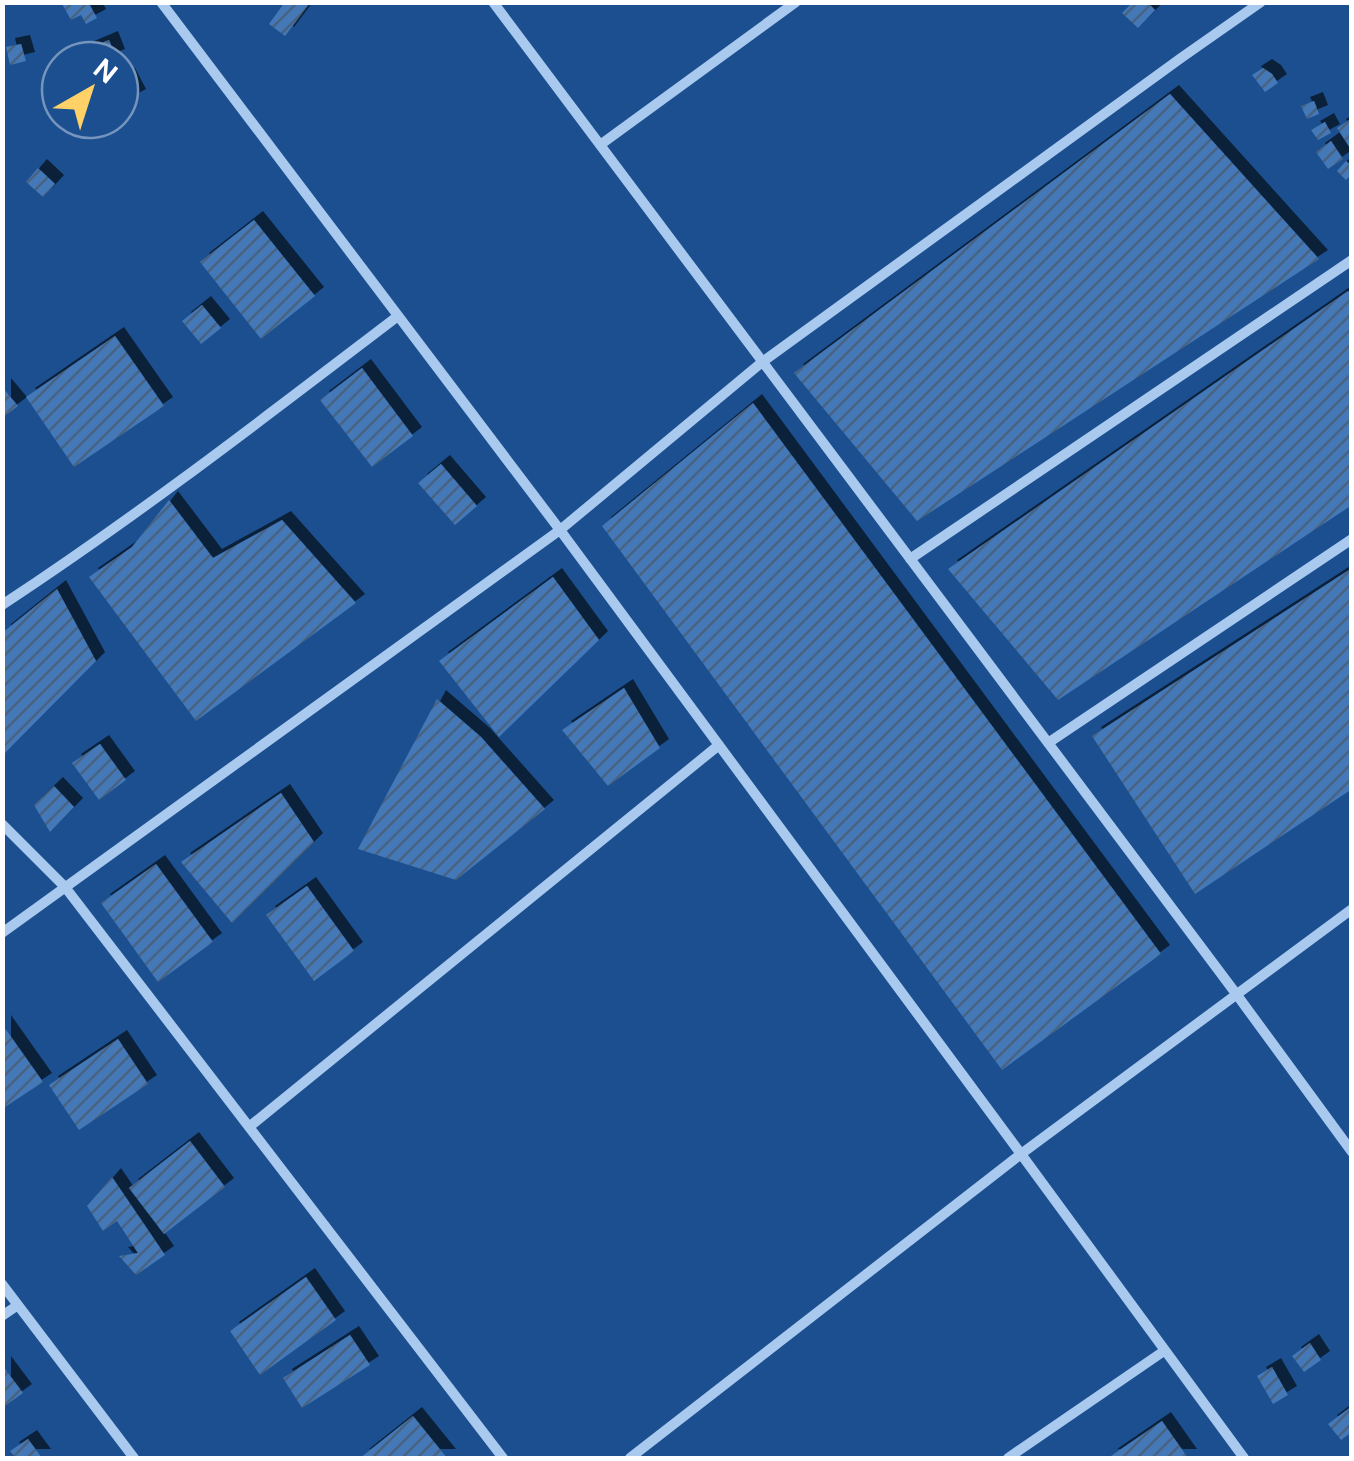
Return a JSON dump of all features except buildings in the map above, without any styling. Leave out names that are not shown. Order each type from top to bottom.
[{"type":"street","points":[[160,2],[560,530],[1244,1458]]},
{"type":"street","points":[[493,2],[1352,1152]]},
{"type":"street","points":[[600,145],[796,2]]},
{"type":"street","points":[[2,933],[560,530],[762,363],[1262,2]]},
{"type":"street","points":[[910,559],[1352,260]]},
{"type":"street","points":[[2,605],[84,552],[398,316]]},
{"type":"street","points":[[1048,743],[1352,539]]},
{"type":"street","points":[[249,1127],[719,746]]},
{"type":"street","points":[[2,824],[65,887],[503,1458]]},
{"type":"street","points":[[630,1458],[1021,1154],[1352,908]]},
{"type":"street","points":[[2,1284],[134,1458]]},
{"type":"street","points":[[2,1316],[18,1304]]},
{"type":"street","points":[[1008,1458],[1164,1351]]}]
